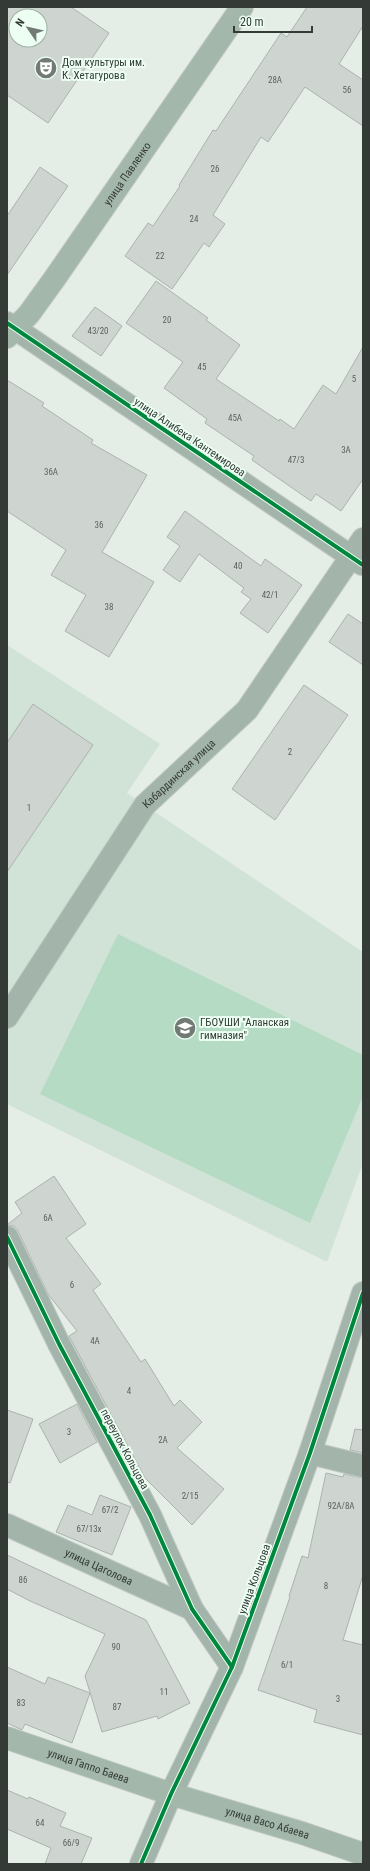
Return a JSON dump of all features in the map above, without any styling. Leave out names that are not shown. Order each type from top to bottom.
[{"type":"main road","name":"улица Павленко","points":[[10,330],[55,278],[242,7]]},
{"type":"main road","name":"улица Гаппо Баева","points":[[7,1738],[170,1794]]},
{"type":"main road","name":"улица Васо Абаева","points":[[170,1794],[302,1833],[363,1854]]},
{"type":"street","name":"улица Алибека Кантемирова","points":[[10,330],[357,561]]},
{"type":"street","name":"Кабардинская улица","points":[[7,1017],[145,805],[247,710],[357,561],[363,539]]},
{"type":"street","name":"переулок Кольцова","points":[[7,1237],[59,1344],[150,1515],[192,1608],[232,1667]]},
{"type":"street","name":"улица Кольцова","points":[[140,1864],[170,1794],[232,1667],[310,1453],[363,1292]]},
{"type":"street","points":[[310,1453],[363,1466]]},
{"type":"street","name":"улица Цаголова","points":[[7,1525],[192,1608]]},
{"type":"shaded area","name":"ГБОУШИ \"Аланская гимназия\"","points":[[7,645],[160,744],[127,793],[363,952],[363,1163],[327,1262],[7,1104]]},
{"type":"green space","points":[[118,934],[363,1055],[363,1096],[310,1223],[40,1094]]},
{"type":"building","name":"Дом культуры им. К. Хетагурова","points":[[7,7],[71,7],[109,33],[48,123],[7,95]]},
{"type":"building","points":[[307,7],[363,7],[363,26],[339,64],[363,80],[363,126],[305,87],[268,142],[261,137],[213,215],[225,224],[209,247],[204,243],[172,289],[125,256],[148,223],[153,226],[180,186],[179,185],[213,130],[216,131],[281,33],[287,37]]},
{"type":"building","points":[[40,167],[68,186],[7,275],[7,216]]},
{"type":"building","points":[[156,281],[208,318],[206,320],[240,345],[216,379],[279,421],[280,419],[294,429],[323,385],[336,394],[363,347],[363,479],[341,511],[316,494],[311,501],[252,460],[254,456],[205,423],[207,419],[164,388],[183,362],[126,323]]},
{"type":"building","points":[[95,307],[122,326],[101,356],[72,336]]},
{"type":"building","points":[[7,380],[44,403],[42,406],[93,440],[91,443],[147,475],[102,552],[154,582],[109,657],[65,631],[86,595],[51,575],[66,550],[7,511]]},
{"type":"building","points":[[185,511],[261,566],[265,559],[302,585],[268,633],[240,613],[251,599],[241,592],[244,588],[199,554],[180,582],[163,570],[180,546],[167,537]]},
{"type":"building","points":[[348,614],[363,624],[363,665],[329,642]]},
{"type":"building","points":[[304,685],[348,715],[275,820],[232,789]]},
{"type":"building","points":[[33,704],[93,745],[7,872],[7,743]]},
{"type":"building","points":[[54,1176],[86,1224],[66,1238],[101,1284],[93,1290],[141,1362],[145,1359],[174,1406],[180,1400],[202,1422],[177,1448],[224,1489],[192,1525],[145,1478],[69,1336],[77,1331],[48,1294],[18,1231],[14,1226],[7,1225],[22,1213],[15,1202]]},
{"type":"building","points":[[77,1404],[97,1442],[60,1463],[39,1424]]},
{"type":"building","points":[[7,1410],[33,1419],[10,1483],[7,1482]]},
{"type":"building","points":[[355,1429],[363,1430],[363,1453],[350,1450]]},
{"type":"building","points":[[326,1473],[343,1477],[344,1474],[363,1478],[363,1575],[343,1640],[363,1645],[363,1735],[314,1722],[317,1710],[258,1690],[290,1597],[289,1596],[302,1556],[308,1558]]},
{"type":"building","points":[[100,1495],[131,1507],[112,1555],[56,1532],[68,1505],[92,1515]]},
{"type":"building","points":[[7,1555],[146,1620],[190,1703],[158,1719],[157,1716],[102,1732],[85,1676],[105,1634],[30,1601],[7,1589]]},
{"type":"building","points":[[7,1667],[45,1684],[48,1677],[90,1693],[72,1743],[25,1724],[22,1730],[7,1723]]},
{"type":"building","points":[[7,1790],[28,1799],[29,1797],[66,1813],[60,1826],[92,1838],[81,1864],[45,1864],[51,1848],[7,1829]]},
{"type":"cycle path","points":[[7,323],[363,565]]},
{"type":"cycle path","points":[[7,1237],[59,1344],[150,1515],[192,1609],[232,1667]]},
{"type":"cycle path","points":[[141,1864],[171,1794],[232,1667],[310,1453],[363,1293]]},
{"type":"place","name":"Дом культуры им. К. Хетагурова","points":[[46,68]]},
{"type":"place","name":"ГБОУШИ \"Аланская гимназия\"","points":[[185,1028]]}]
